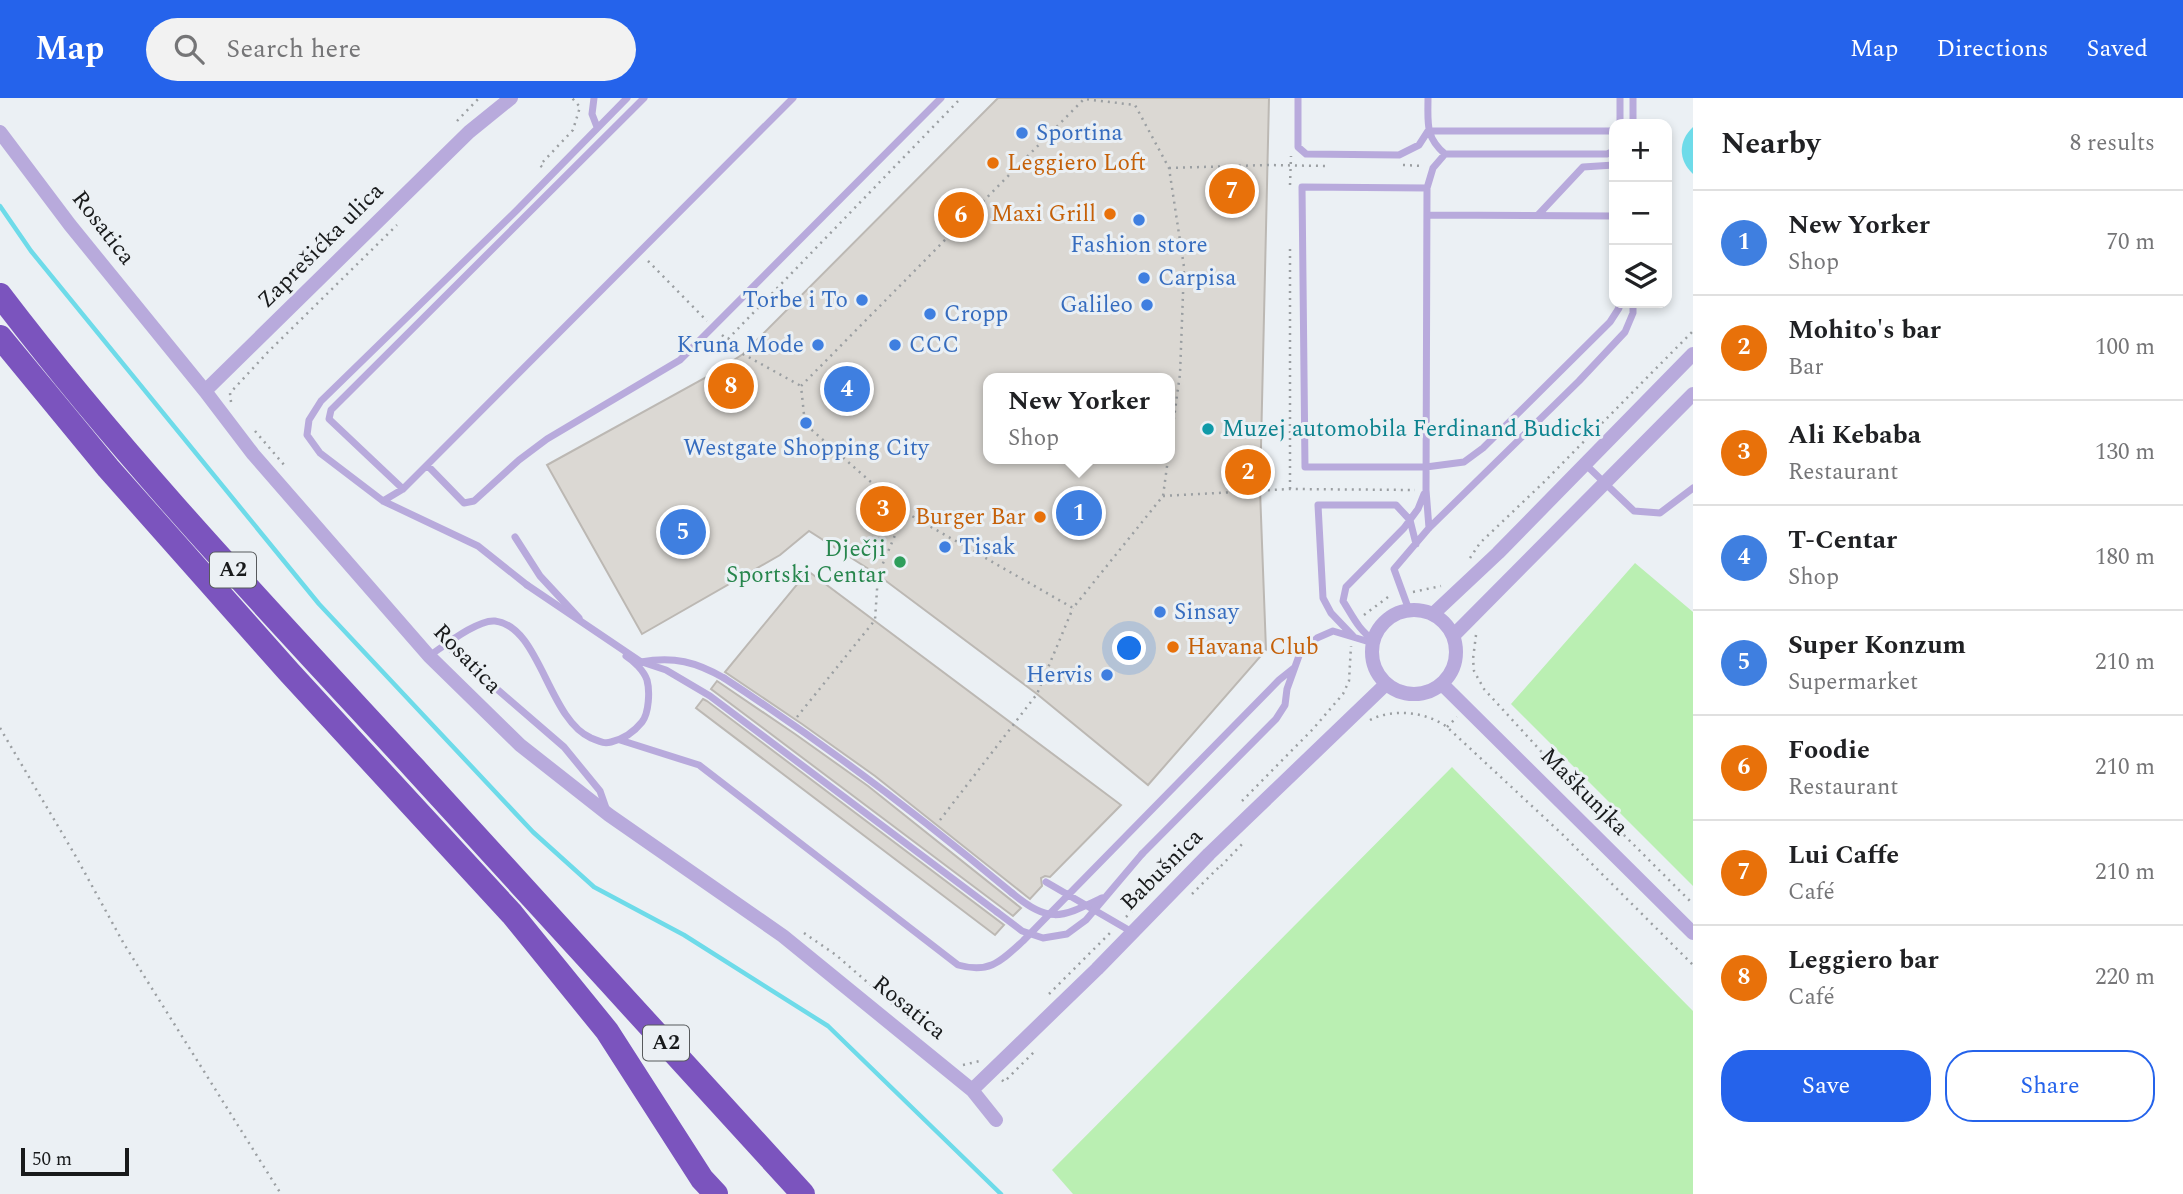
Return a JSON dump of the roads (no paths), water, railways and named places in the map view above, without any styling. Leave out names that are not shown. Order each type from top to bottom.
[{"type":"highway","name":"A2","points":[[0,295],[121,444],[279,622],[803,1194]]},
{"type":"highway","name":"A2","points":[[0,337],[73,428],[289,672],[512,914],[607,1031],[702,1179],[716,1194]]},
{"type":"street","name":"Zaprešićka ulica","points":[[469,132],[495,98]]},
{"type":"street","name":"Zaprešićka ulica","points":[[205,391],[469,132],[510,98]]},
{"type":"street","name":"Rosatica","points":[[0,132],[70,225],[253,454],[429,656],[520,745],[609,815],[783,936],[972,1090],[996,1120]]},
{"type":"street","points":[[1433,614],[1498,553],[1693,354]]},
{"type":"street","points":[[1453,636],[1693,394]]},
{"type":"street","points":[[1409,610],[1433,614],[1449,628],[1453,636],[1456,649],[1451,674],[1432,691],[1408,694],[1396,691],[1385,684],[1374,665],[1373,641],[1387,620],[1398,613],[1409,610]]},
{"type":"street","name":"Babušnica","points":[[972,1090],[1209,854],[1385,684]]},
{"type":"street","name":"Maškunjka","points":[[1442,684],[1693,933]]},
{"type":"lane","points":[[594,98],[592,114],[597,127]]},
{"type":"lane","points":[[627,98],[517,210],[321,401],[309,420],[307,435],[320,453],[383,500],[478,546],[527,585],[641,662],[666,670],[710,696],[1014,926],[1043,938],[1067,934],[1086,920],[1142,854],[1276,719],[1284,705],[1300,653],[1317,638],[1333,631],[1373,641]]},
{"type":"lane","points":[[403,489],[329,419],[331,410],[644,98]]},
{"type":"lane","points":[[383,500],[403,489],[427,466],[793,98]]},
{"type":"lane","points":[[427,466],[464,503],[474,501],[519,460],[547,439],[680,360],[942,98]]},
{"type":"lane","points":[[1298,98],[1298,147],[1306,154],[1399,155],[1419,145],[1428,131]]},
{"type":"lane","points":[[1427,98],[1428,131],[1433,144],[1445,154],[1609,153]]},
{"type":"lane","points":[[1620,98],[1620,119]]},
{"type":"lane","points":[[1633,98],[1633,119]]},
{"type":"lane","points":[[1428,131],[1609,131]]},
{"type":"lane","points":[[1429,528],[1426,491],[1427,188],[1433,168],[1445,154]]},
{"type":"lane","points":[[1538,215],[1583,167],[1609,165]]},
{"type":"lane","points":[[1427,188],[1302,187],[1305,467],[1426,467],[1464,462],[1483,448],[1609,322],[1619,308]]},
{"type":"lane","points":[[1427,215],[1609,216]]},
{"type":"lane","points":[[1409,610],[1394,569],[1429,528],[1579,381],[1625,331],[1633,308]]},
{"type":"lane","points":[[1585,464],[1634,511],[1660,513],[1693,488]]},
{"type":"lane","points":[[1373,641],[1357,625],[1343,601],[1346,587],[1410,520],[1426,491]]},
{"type":"lane","points":[[1354,636],[1331,613],[1323,598],[1318,505],[1396,505],[1410,520],[1416,544]]},
{"type":"lane","points":[[429,656],[475,626],[493,620],[510,625],[529,646],[559,706],[582,734],[604,744],[620,740],[636,729],[645,718],[648,704],[647,679],[633,661],[593,634],[540,576],[515,537]]},
{"type":"lane","points":[[446,645],[564,747],[600,791],[609,815]]},
{"type":"lane","points":[[641,662],[679,660],[702,666],[724,678],[793,723],[934,828],[1038,912],[1056,916],[1070,914],[1107,896]]},
{"type":"lane","points":[[620,740],[699,765],[958,965],[974,969],[988,967],[1000,961],[1023,941],[1279,680],[1294,668]]},
{"type":"lane","points":[[1046,882],[1133,932]]},
{"type":"water","points":[[1693,127],[1693,174],[1682,157],[1682,144]]},
{"type":"waterway","points":[[0,206],[31,251],[319,604],[533,832],[594,887],[684,935],[828,1026],[1001,1194]]},
{"type":"place","name":"Sportina","points":[[1022,133]]},
{"type":"place","name":"Leggiero Loft","points":[[993,163]]},
{"type":"place","name":"Lui Caffe","points":[[1232,191]]},
{"type":"place","name":"Maxi Grill","points":[[1110,214]]},
{"type":"place","name":"Foodie","points":[[961,215]]},
{"type":"place","name":"Fashion store","points":[[1139,220]]},
{"type":"place","name":"Carpisa","points":[[1144,278]]},
{"type":"place","name":"Torbe i To","points":[[862,300]]},
{"type":"place","name":"Galileo","points":[[1147,305]]},
{"type":"place","name":"Cropp","points":[[930,314]]},
{"type":"place","name":"Kruna Mode","points":[[818,345]]},
{"type":"place","name":"CCC","points":[[895,345]]},
{"type":"place","name":"Leggiero bar","points":[[731,386]]},
{"type":"place","name":"T-Centar","points":[[847,389]]},
{"type":"place","name":"Westgate Shopping City","points":[[806,423]]},
{"type":"place","name":"Muzej automobila Ferdinand Budicki","points":[[1208,429]]},
{"type":"place","name":"Mohito's bar","points":[[1248,472]]},
{"type":"place","name":"Ali Kebaba","points":[[883,509]]},
{"type":"place","name":"New Yorker","points":[[1079,513]]},
{"type":"place","name":"Burger Bar","points":[[1040,517]]},
{"type":"place","name":"Super Konzum","points":[[683,532]]},
{"type":"place","name":"Tisak","points":[[945,547]]},
{"type":"place","name":"Dječji Sportski Centar","points":[[900,562]]},
{"type":"place","name":"Sinsay","points":[[1160,612]]},
{"type":"place","name":"Havana Club","points":[[1173,647]]},
{"type":"place","name":"Hervis","points":[[1107,675]]}]
